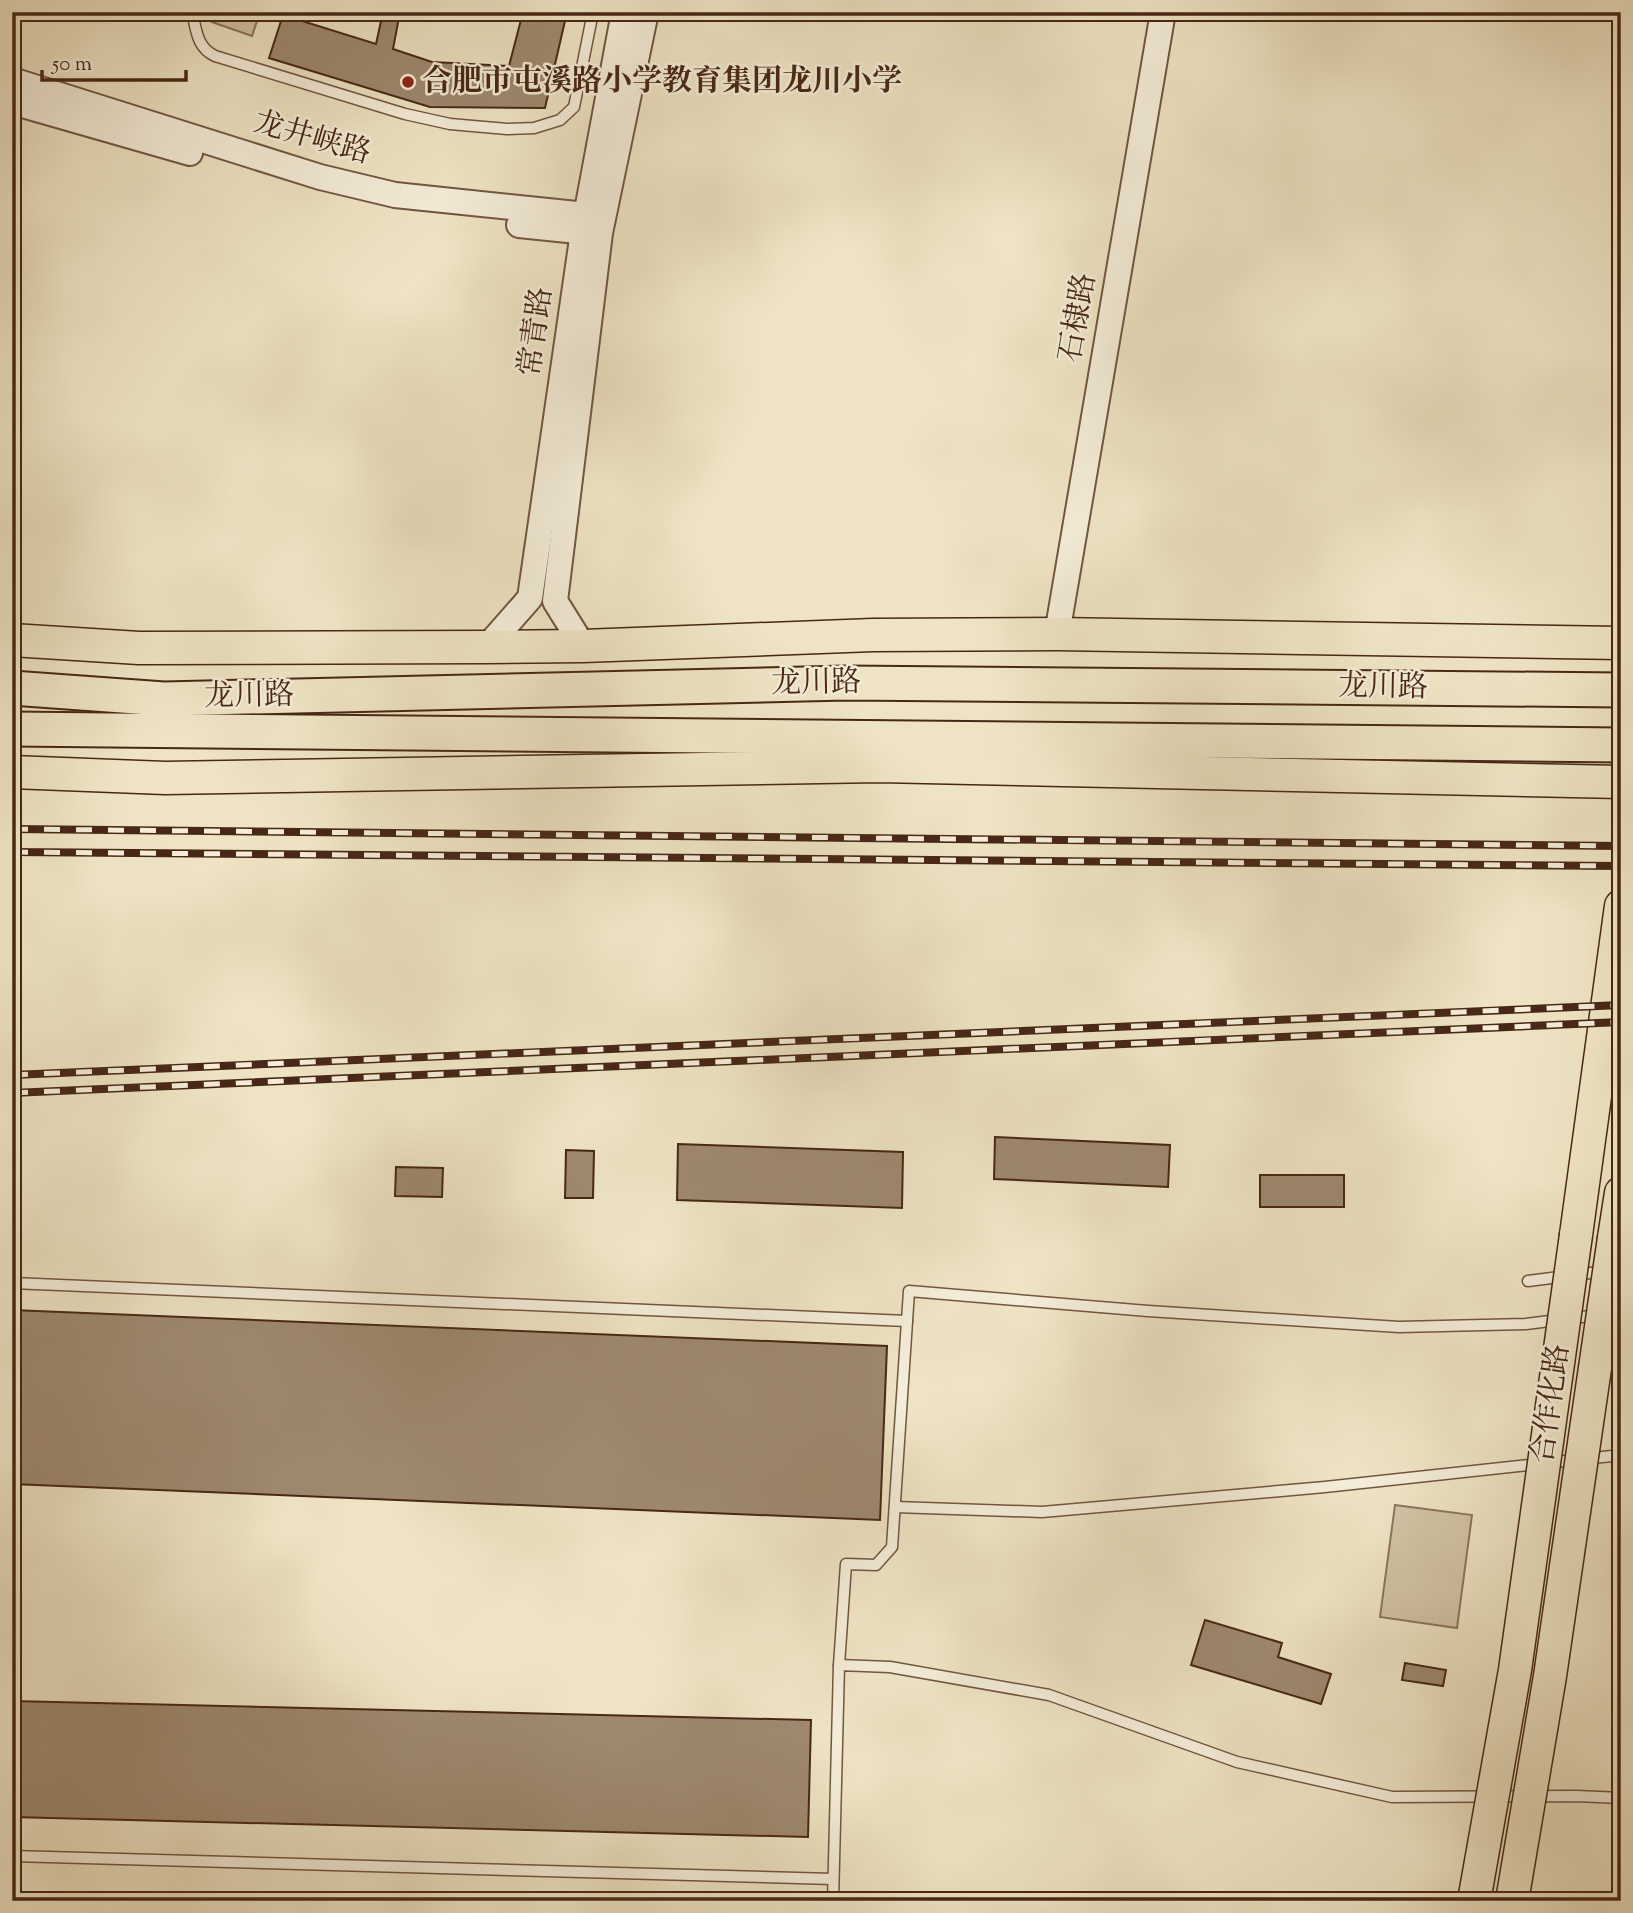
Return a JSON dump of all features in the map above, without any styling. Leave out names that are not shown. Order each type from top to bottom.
[{"type":"highway","name":"龙川路","points":[[12,688],[164,699],[846,683],[1621,690]]},
{"type":"highway","name":"龙川路","points":[[12,729],[1621,745]]},
{"type":"main road","name":"龙川路","points":[[12,640],[139,648],[583,646],[873,635],[1621,643]]},
{"type":"main road","points":[[12,772],[165,778],[879,766],[1621,782]]},
{"type":"main road","name":"合作化路","points":[[1474,1901],[1515,1671],[1621,906]]},
{"type":"main road","name":"合作化路","points":[[1512,1901],[1550,1676],[1621,1193]]},
{"type":"street","name":"常青路","points":[[487,647],[530,598],[593,223],[624,12]]},
{"type":"street","name":"常青路","points":[[583,646],[555,601],[593,223],[646,12]]},
{"type":"street","name":"石棣路","points":[[1052,635],[1146,12]]},
{"type":"street","name":"石棣路","points":[[1052,635],[1163,12]]},
{"type":"street","name":"龙井峡路","points":[[12,80],[320,177],[395,195],[593,223]]},
{"type":"street","name":"龙井峡路","points":[[12,102],[392,209],[593,223]]},
{"type":"lane","points":[[194,21],[202,47],[215,56],[405,114],[450,124],[508,129],[543,127],[560,120],[570,111],[578,94],[593,12]]},
{"type":"lane","points":[[1528,1281],[1621,1269]]},
{"type":"lane","points":[[12,1283],[907,1321]]},
{"type":"lane","points":[[833,1901],[839,1665],[846,1564],[876,1565],[892,1546],[909,1291],[1399,1328],[1526,1324],[1621,1312]]},
{"type":"lane","points":[[895,1507],[1042,1512],[1325,1487],[1621,1455]]},
{"type":"lane","points":[[839,1665],[890,1667],[1049,1695],[1237,1762],[1392,1797],[1621,1798]]},
{"type":"lane","points":[[12,1856],[833,1879]]},
{"type":"shaded area","points":[[215,12],[260,12],[252,36],[212,22]]},
{"type":"shaded area","points":[[1395,1505],[1472,1515],[1457,1628],[1380,1617]]},
{"type":"building","points":[[383,12],[400,12],[393,49],[432,62],[509,66],[523,12],[567,12],[545,108],[430,107],[269,58],[283,15],[376,44]]},
{"type":"building","points":[[995,1137],[1170,1145],[1168,1187],[994,1179]]},
{"type":"building","points":[[678,1144],[903,1152],[902,1208],[677,1200]]},
{"type":"building","points":[[566,1150],[594,1151],[593,1198],[565,1198]]},
{"type":"building","points":[[396,1167],[443,1168],[442,1197],[395,1196]]},
{"type":"building","points":[[1260,1175],[1344,1175],[1344,1207],[1260,1207]]},
{"type":"building","points":[[12,1310],[887,1346],[880,1520],[12,1484]]},
{"type":"building","points":[[1205,1620],[1282,1643],[1278,1657],[1331,1674],[1321,1704],[1191,1665]]},
{"type":"building","points":[[1405,1663],[1446,1670],[1443,1686],[1402,1680]]},
{"type":"building","points":[[12,1701],[811,1720],[808,1837],[12,1817]]},
{"type":"railway","points":[[12,829],[1621,846]]},
{"type":"railway","points":[[12,852],[1621,866]]},
{"type":"railway","points":[[12,1075],[1621,1005]]},
{"type":"railway","points":[[12,1093],[1621,1022]]},
{"type":"place","name":"合肥市屯溪路小学教育集团龙川小学","points":[[408,82]]}]
